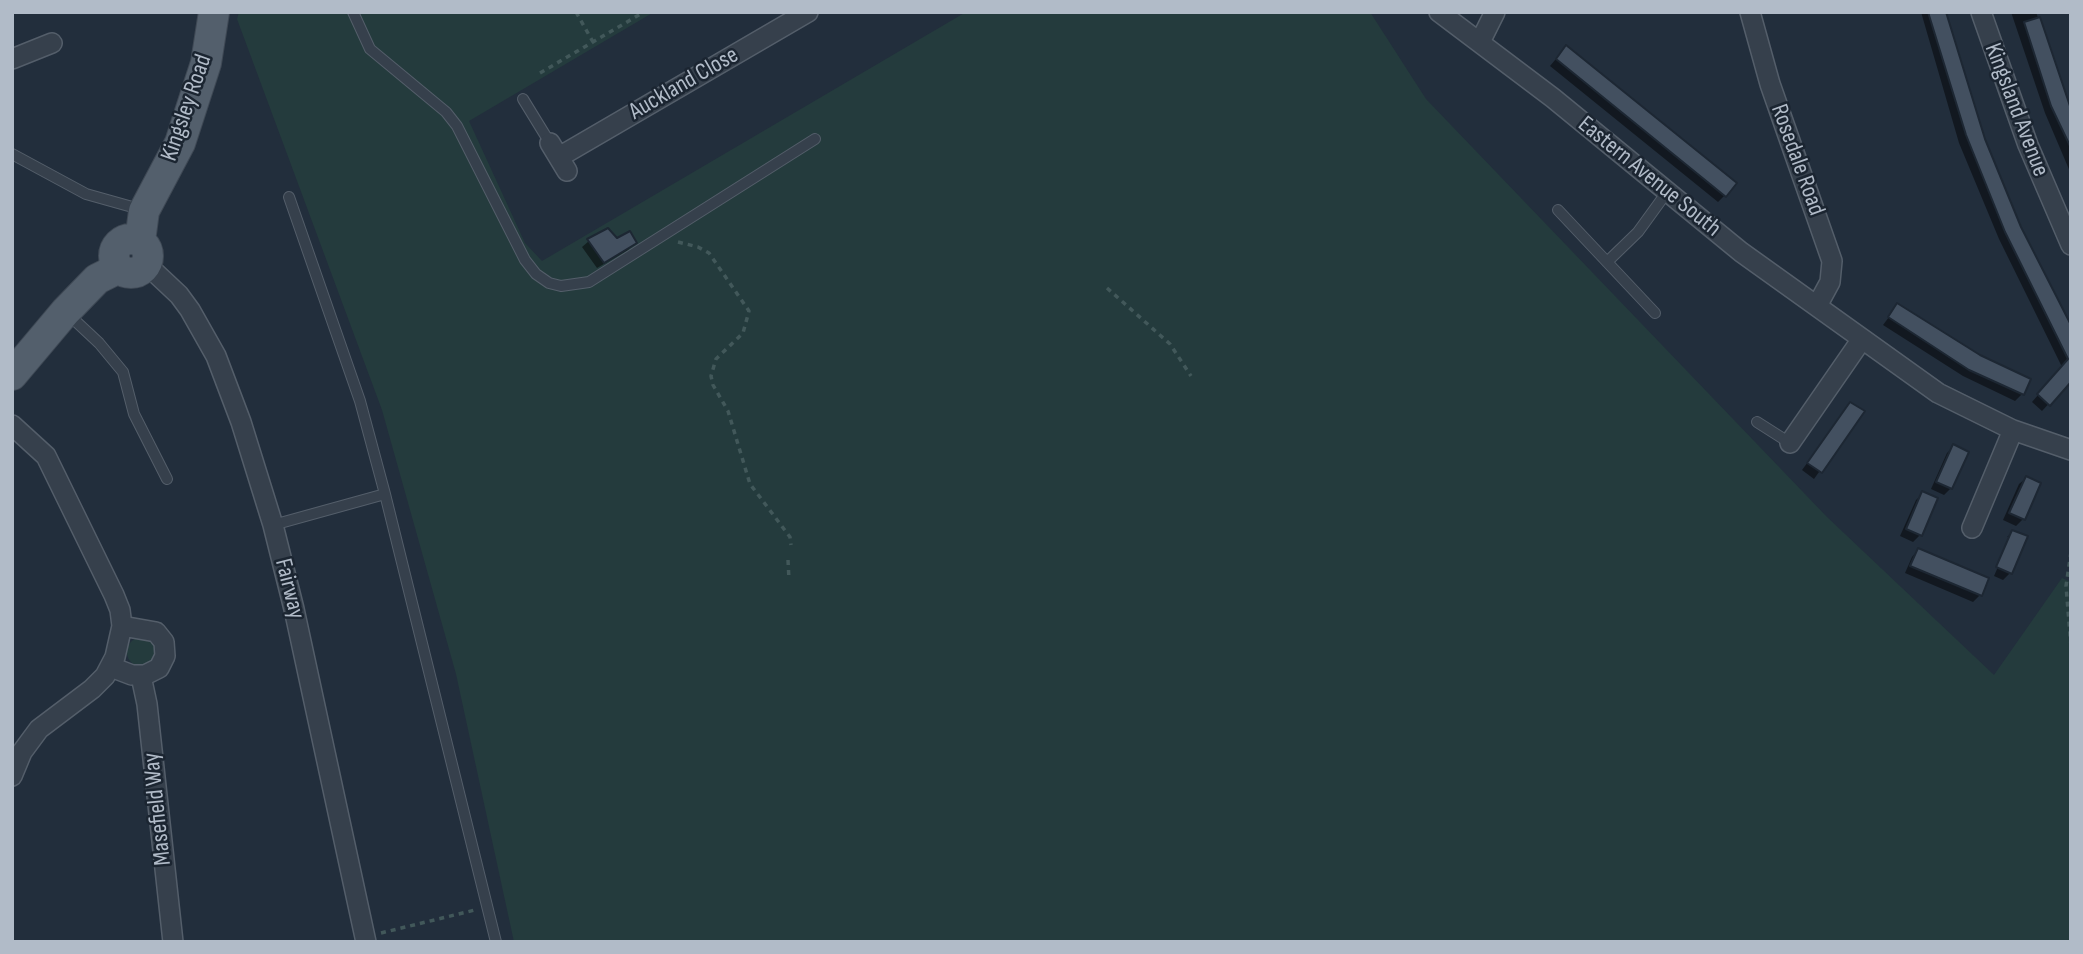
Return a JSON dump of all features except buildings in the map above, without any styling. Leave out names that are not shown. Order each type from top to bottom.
[{"type":"main road","name":"Kingsley Road","points":[[135,257],[144,211],[180,143],[206,63],[214,12]]},
{"type":"main road","points":[[12,375],[97,279],[135,257]]},
{"type":"street","name":"Auckland Close","points":[[559,157],[808,12]]},
{"type":"street","name":"Eastern Avenue South","points":[[1439,12],[1553,98],[1741,251],[1938,393],[2013,430],[2071,450]]},
{"type":"street","points":[[1480,41],[1495,12]]},
{"type":"street","name":"Rosedale Road","points":[[1750,12],[1770,84],[1832,261],[1830,282],[1817,306]]},
{"type":"street","name":"Kingsland Avenue","points":[[1981,12],[2023,133],[2071,245]]},
{"type":"street","points":[[12,59],[52,43]]},
{"type":"street","name":"Fairway","points":[[135,257],[179,295],[190,310],[216,356],[241,422],[273,525],[294,609],[366,939]]},
{"type":"street","points":[[1790,443],[1862,339]]},
{"type":"street","points":[[12,425],[46,456],[114,594],[122,626],[111,667],[99,683],[39,729],[13,769]]},
{"type":"street","points":[[1972,528],[2013,430]]},
{"type":"street","points":[[111,667],[141,676],[154,672],[166,656],[164,642],[150,629],[122,626]]},
{"type":"street","name":"Masefield Way","points":[[141,676],[147,704],[173,942]]},
{"type":"lane","points":[[353,12],[370,49],[446,112],[457,126],[525,260],[536,274],[550,283],[561,286],[589,282],[814,139]]},
{"type":"lane","points":[[523,99],[559,157]]},
{"type":"lane","points":[[12,154],[86,194],[144,211]]},
{"type":"lane","points":[[1607,262],[1638,232],[1667,192]]},
{"type":"lane","points":[[289,197],[360,401],[496,942]]},
{"type":"lane","points":[[1558,210],[1655,313]]},
{"type":"lane","points":[[65,312],[99,343],[123,372],[134,414],[167,480]]},
{"type":"lane","points":[[1757,422],[1790,443]]},
{"type":"lane","points":[[273,525],[385,494]]},
{"type":"path","points":[[576,12],[593,42]]},
{"type":"path","points":[[540,73],[644,12]]},
{"type":"path","points":[[670,242],[698,247],[709,253],[748,311],[743,333],[716,359],[713,385],[728,411],[750,484],[790,537],[791,545]]},
{"type":"path","points":[[1107,288],[1170,344],[1191,376]]},
{"type":"path","points":[[2071,552],[2066,586],[2071,647]]},
{"type":"path","points":[[788,560],[789,580]]},
{"type":"path","points":[[366,939],[488,907]]},
{"type":"green space","points":[[239,12],[654,12],[469,121],[525,243],[542,261],[966,12],[1370,12],[1426,99],[1827,517],[1994,675],[2062,578],[2071,582],[2071,942],[514,942],[456,674],[382,410],[237,19]]},
{"type":"green space","points":[[142,637],[148,638],[156,646],[156,658],[148,666],[142,667],[136,666],[128,658],[127,652],[128,646],[136,638]]}]
